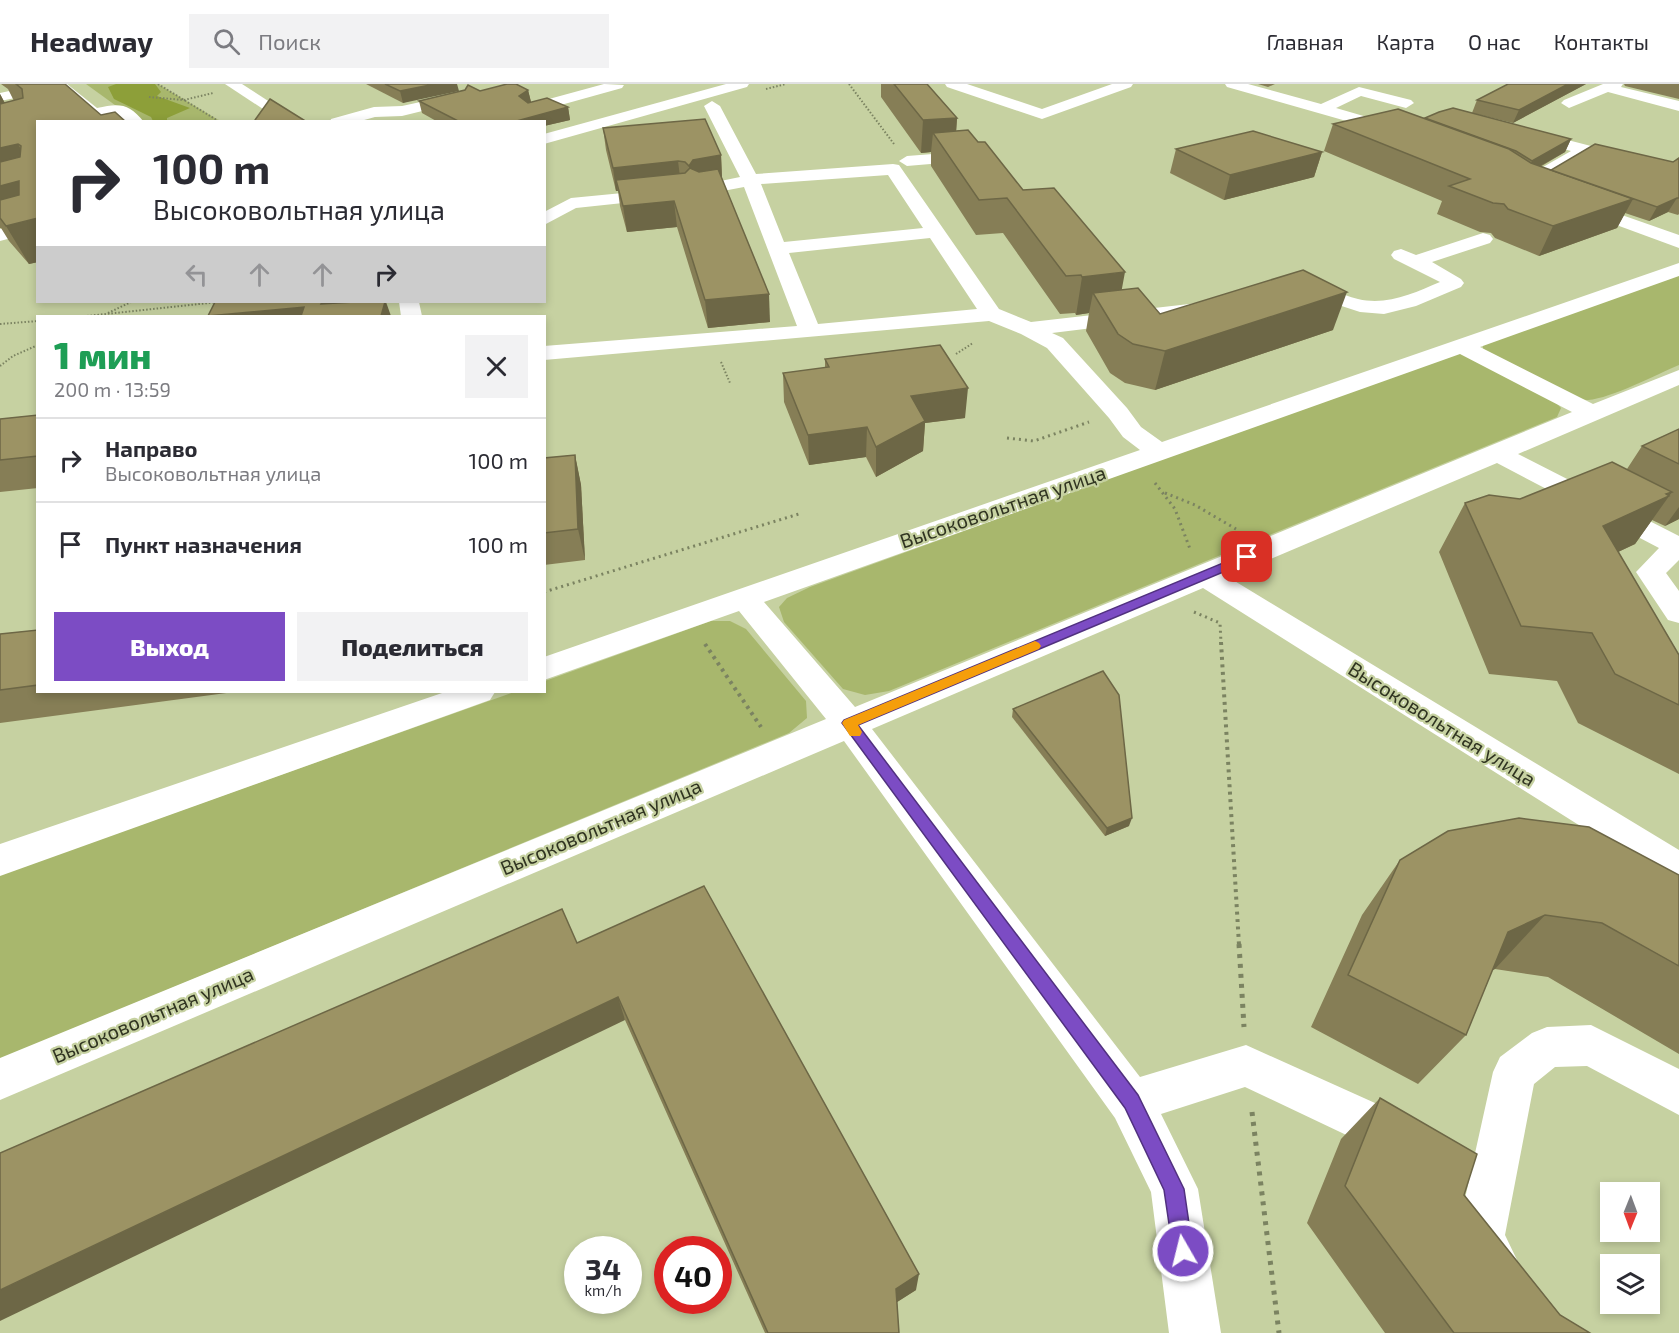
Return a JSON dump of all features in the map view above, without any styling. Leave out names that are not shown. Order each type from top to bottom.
[{"type":"street","points":[[0,98],[61,84],[93,113],[119,108],[134,120]]},
{"type":"street","points":[[232,84],[271,108]]},
{"type":"street","points":[[532,108],[616,84],[668,105]]},
{"type":"street","points":[[546,139],[742,84]]},
{"type":"street","points":[[951,88],[992,97],[1042,114],[1125,84]]},
{"type":"street","points":[[1583,84],[1610,87],[1679,106]]},
{"type":"street","points":[[1244,85],[1323,109],[1409,131]]},
{"type":"street","points":[[1341,86],[1406,103]]},
{"type":"street","points":[[1569,103],[1610,87]]},
{"type":"street","points":[[344,120],[374,112],[402,111],[462,96],[445,88]]},
{"type":"street","points":[[992,97],[1012,91]]},
{"type":"street","points":[[1323,109],[1359,91]]},
{"type":"street","points":[[0,98],[13,111]]},
{"type":"street","points":[[712,106],[750,180],[810,331]]},
{"type":"street","points":[[1508,130],[1585,150],[1518,180],[1679,242]]},
{"type":"street","points":[[904,169],[971,156],[956,138]]},
{"type":"street","points":[[702,190],[750,180],[893,169],[978,171]]},
{"type":"street","points":[[904,169],[935,231],[991,314]]},
{"type":"street","points":[[546,219],[571,203],[681,192]]},
{"type":"street","points":[[0,235],[36,226]]},
{"type":"street","points":[[778,248],[935,231]]},
{"type":"street","points":[[1287,291],[1316,290],[1360,306],[1386,308],[1454,283],[1408,258],[1483,239]]},
{"type":"street","name":"Высоковольтная улица","points":[[546,668],[1679,270]]},
{"type":"street","points":[[1029,329],[1223,306]]},
{"type":"street","points":[[546,353],[991,314],[1029,329],[1055,343],[1118,413],[1132,432],[1159,452]]},
{"type":"street","points":[[1462,346],[1592,413]]},
{"type":"street","name":"Высоковольтная улица","points":[[0,1079],[1679,377]]},
{"type":"street","points":[[1497,453],[1678,546],[1650,572],[1679,613]]},
{"type":"street","name":"Высоковольтная улица","points":[[1199,577],[1670,859]]},
{"type":"street","points":[[744,598],[849,723],[1131,1102],[1174,1189],[1195,1333]]},
{"type":"street","points":[[0,860],[476,693]]},
{"type":"street","points":[[1515,1302],[1480,1239],[1462,1166],[1515,1072],[1547,1047],[1591,1045],[1679,1093]]},
{"type":"street","points":[[1131,1102],[1246,1066],[1462,1166]]},
{"type":"path","points":[[158,84],[217,120]]},
{"type":"path","points":[[849,84],[904,169]]},
{"type":"path","points":[[104,315],[129,303]]},
{"type":"path","points":[[110,315],[210,303]]},
{"type":"path","points":[[0,324],[36,321]]},
{"type":"path","points":[[0,366],[13,356],[36,346]]},
{"type":"path","points":[[1007,438],[1034,441],[1118,413]]},
{"type":"path","points":[[1134,461],[1165,493],[1175,509],[1199,577],[1194,612],[1220,623],[1246,1066],[1279,1333]]},
{"type":"path","points":[[1165,493],[1195,505],[1269,548]]},
{"type":"path","points":[[546,591],[802,513]]},
{"type":"path","points":[[688,618],[779,753]]},
{"type":"green space","points":[[86,84],[158,84],[218,120],[136,120]]},
{"type":"green space","points":[[116,84],[155,84],[161,92],[157,96],[190,108],[167,120],[152,120],[151,117],[114,99],[108,87]]},
{"type":"green space","points":[[1679,275],[1679,365],[1621,391],[1588,400],[1578,399],[1550,388],[1483,350],[1483,344]]},
{"type":"green space","points":[[1452,354],[1465,354],[1551,397],[1561,408],[1557,417],[889,691],[865,695],[843,689],[784,622],[779,607],[787,598],[810,587]]},
{"type":"green space","points":[[711,621],[730,621],[746,629],[806,701],[807,718],[789,733],[0,1059],[0,875],[511,693],[546,693],[546,681]]},
{"type":"building","points":[[16,84],[65,84],[101,115],[115,112],[124,120],[36,120],[36,218],[6,226],[0,218],[0,200],[19,195],[19,181],[0,186],[0,162],[20,157],[21,146],[18,144],[0,148],[0,104],[23,98],[22,89]]},
{"type":"building","points":[[385,84],[435,84],[400,91]]},
{"type":"building","points":[[516,84],[528,90],[519,96],[528,103],[547,98],[568,107],[520,120],[456,120],[419,101],[465,90],[468,85],[480,91]]},
{"type":"building","points":[[894,84],[927,84],[957,118],[923,120]]},
{"type":"building","points":[[1508,84],[1568,84],[1519,110],[1477,100]]},
{"type":"building","points":[[270,99],[304,120],[255,120]]},
{"type":"building","points":[[1453,108],[1571,139],[1532,161],[1516,151],[1425,118]]},
{"type":"building","points":[[1398,109],[1509,149],[1531,163],[1633,199],[1553,226],[1508,209],[1504,204],[1493,203],[1449,186],[1470,179],[1333,124]]},
{"type":"building","points":[[705,119],[721,155],[693,160],[689,166],[685,162],[678,161],[613,168],[603,128]]},
{"type":"building","points":[[968,130],[978,142],[985,142],[1023,190],[1054,188],[1125,272],[1082,277],[1081,275],[1066,276],[1007,198],[979,200],[933,133]]},
{"type":"building","points":[[1253,131],[1322,152],[1230,175],[1176,149]]},
{"type":"building","points":[[1595,144],[1673,162],[1679,158],[1679,198],[1657,207],[1551,170]]},
{"type":"building","points":[[690,168],[699,172],[718,169],[769,294],[705,300],[674,201],[623,206],[616,180],[685,173]]},
{"type":"building","points":[[1303,270],[1347,292],[1165,351],[1133,344],[1118,334],[1093,293],[1138,288],[1160,314]]},
{"type":"building","points":[[214,303],[385,303],[381,315],[301,315],[304,307],[208,315]]},
{"type":"building","points":[[940,345],[968,388],[911,396],[925,421],[876,447],[867,427],[808,435],[783,373],[829,367],[825,359]]},
{"type":"building","points":[[36,415],[36,456],[0,460],[0,419]]},
{"type":"building","points":[[1679,429],[1679,464],[1642,446]]},
{"type":"building","points":[[575,455],[578,529],[546,533],[546,458]]},
{"type":"building","points":[[1612,462],[1672,492],[1666,494],[1669,496],[1603,526],[1679,655],[1679,705],[1615,674],[1592,633],[1521,626],[1465,503],[1489,495],[1520,499]]},
{"type":"building","points":[[36,630],[36,685],[0,690],[0,634]]},
{"type":"building","points":[[1103,671],[1119,695],[1132,818],[1107,828],[1013,709]]},
{"type":"building","points":[[1519,818],[1589,827],[1679,875],[1679,966],[1602,923],[1545,915],[1508,932],[1466,1035],[1348,975],[1400,860],[1448,831]]},
{"type":"building","points":[[704,886],[919,1274],[896,1289],[899,1333],[768,1333],[732,1252],[732,1236],[725,1236],[618,997],[0,1290],[0,1153],[562,909],[577,943]]},
{"type":"building","points":[[1380,1098],[1477,1154],[1464,1195],[1560,1315],[1590,1333],[1454,1333],[1345,1186]]},
{"type":"slow traffic","points":[[855,732],[849,723],[1035,646]]},
{"type":"route","points":[[1183,1251],[1174,1189],[1131,1102],[849,723],[1247,557]]}]
